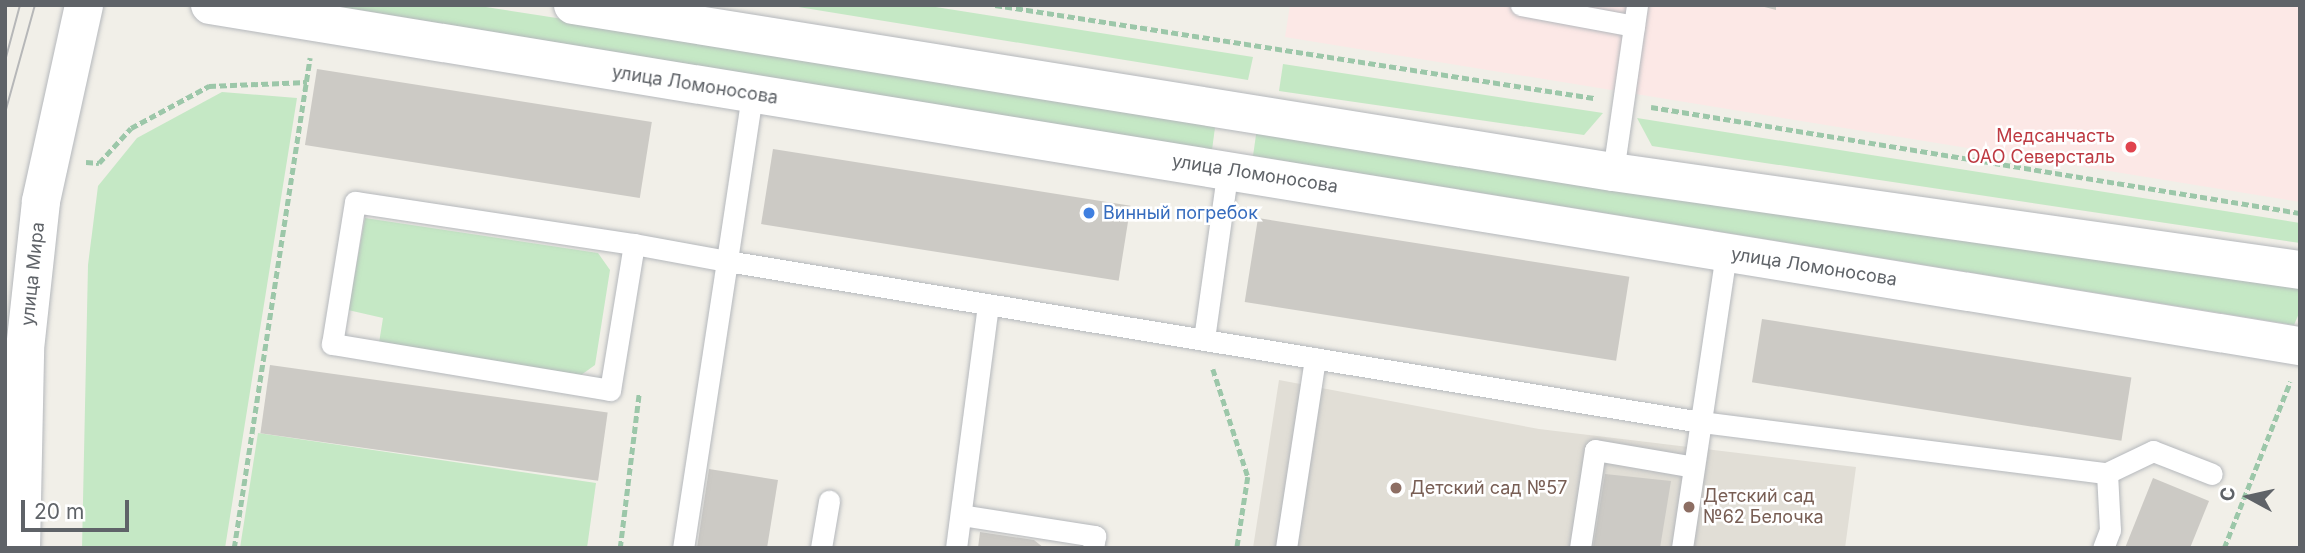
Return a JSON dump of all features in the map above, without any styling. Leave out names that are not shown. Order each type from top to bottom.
[{"type":"street","name":"улица Мира","points":[[21,548],[14,371],[50,157],[84,5]]},
{"type":"street","name":"улица Ломоносова","points":[[210,5],[1726,252],[2297,358]]},
{"type":"street","points":[[573,5],[632,9],[1613,172],[2300,270]]},
{"type":"street","points":[[1228,169],[1236,109]]},
{"type":"lane","points":[[1521,5],[1636,15],[1613,172]]},
{"type":"lane","points":[[683,548],[752,94]]},
{"type":"lane","points":[[1204,340],[1228,169]]},
{"type":"lane","points":[[634,244],[610,390],[332,344],[355,202],[634,244],[1701,422],[2107,473],[2154,451],[2213,474]]},
{"type":"lane","points":[[1682,548],[1726,252]]},
{"type":"lane","points":[[956,548],[988,305]]},
{"type":"lane","points":[[1286,548],[1315,358]]},
{"type":"lane","points":[[1580,548],[1595,450],[1694,467]]},
{"type":"lane","points":[[2103,548],[2110,530],[2107,473]]},
{"type":"lane","points":[[821,548],[829,500]]},
{"type":"lane","points":[[961,515],[1095,536],[1093,548]]},
{"type":"path","points":[[233,548],[315,23]]},
{"type":"path","points":[[50,157],[99,163],[131,128],[209,86],[307,82]]},
{"type":"path","points":[[1204,340],[1248,477],[1237,548]]},
{"type":"path","points":[[2224,548],[2297,358]]},
{"type":"path","points":[[610,390],[643,394],[620,548]]},
{"type":"shaded area","name":"Медсанчасть ОАО Северсталь","points":[[1290,5],[2300,5],[2300,202],[1285,37]]},
{"type":"shaded area","points":[[1279,380],[1539,429],[1856,467],[1845,548],[1253,548]]},
{"type":"green space","points":[[329,5],[473,5],[1216,120],[1212,150]]},
{"type":"green space","points":[[786,5],[923,5],[1253,57],[1248,80]]},
{"type":"green space","points":[[1283,64],[1603,113],[1584,135],[1279,91]]},
{"type":"green space","points":[[222,92],[297,98],[225,548],[82,548],[88,265],[98,186],[137,138]]},
{"type":"green space","points":[[1637,118],[2300,223],[2300,243],[1652,146]]},
{"type":"green space","points":[[1257,128],[2300,288],[2300,311],[2294,325],[1253,156]]},
{"type":"green space","points":[[365,218],[598,253],[610,270],[595,365],[581,375],[379,343],[383,318],[348,310]]},
{"type":"green space","points":[[258,433],[596,483],[587,548],[240,548]]},
{"type":"building","points":[[1757,5],[1776,5],[1776,10]]},
{"type":"building","points":[[317,69],[652,122],[640,198],[305,145]]},
{"type":"building","points":[[773,149],[1131,206],[1119,281],[761,224]]},
{"type":"building","points":[[1258,218],[1629,277],[1616,361],[1245,302]]},
{"type":"building","points":[[1762,319],[2131,378],[2121,441],[1752,382]]},
{"type":"building","points":[[270,365],[608,412],[598,481],[260,433]]},
{"type":"building","points":[[709,469],[778,480],[767,548],[697,548]]},
{"type":"building","points":[[1605,474],[1671,481],[1660,548],[1593,548]]},
{"type":"building","points":[[2153,478],[2209,501],[2190,548],[2125,548]]},
{"type":"building","points":[[980,532],[1034,540],[1044,548],[978,548]]},
{"type":"tram line","points":[[5,61],[20,5]]},
{"type":"tram line","points":[[5,113],[35,5]]},
{"type":"place","name":"Медсанчасть ОАО Северсталь","points":[[2131,147]]},
{"type":"place","name":"Винный погребок","points":[[1089,213]]},
{"type":"place","name":"Детский сад №57","points":[[1396,488]]},
{"type":"place","name":"Детский сад №62 Белочка","points":[[1689,507]]}]
